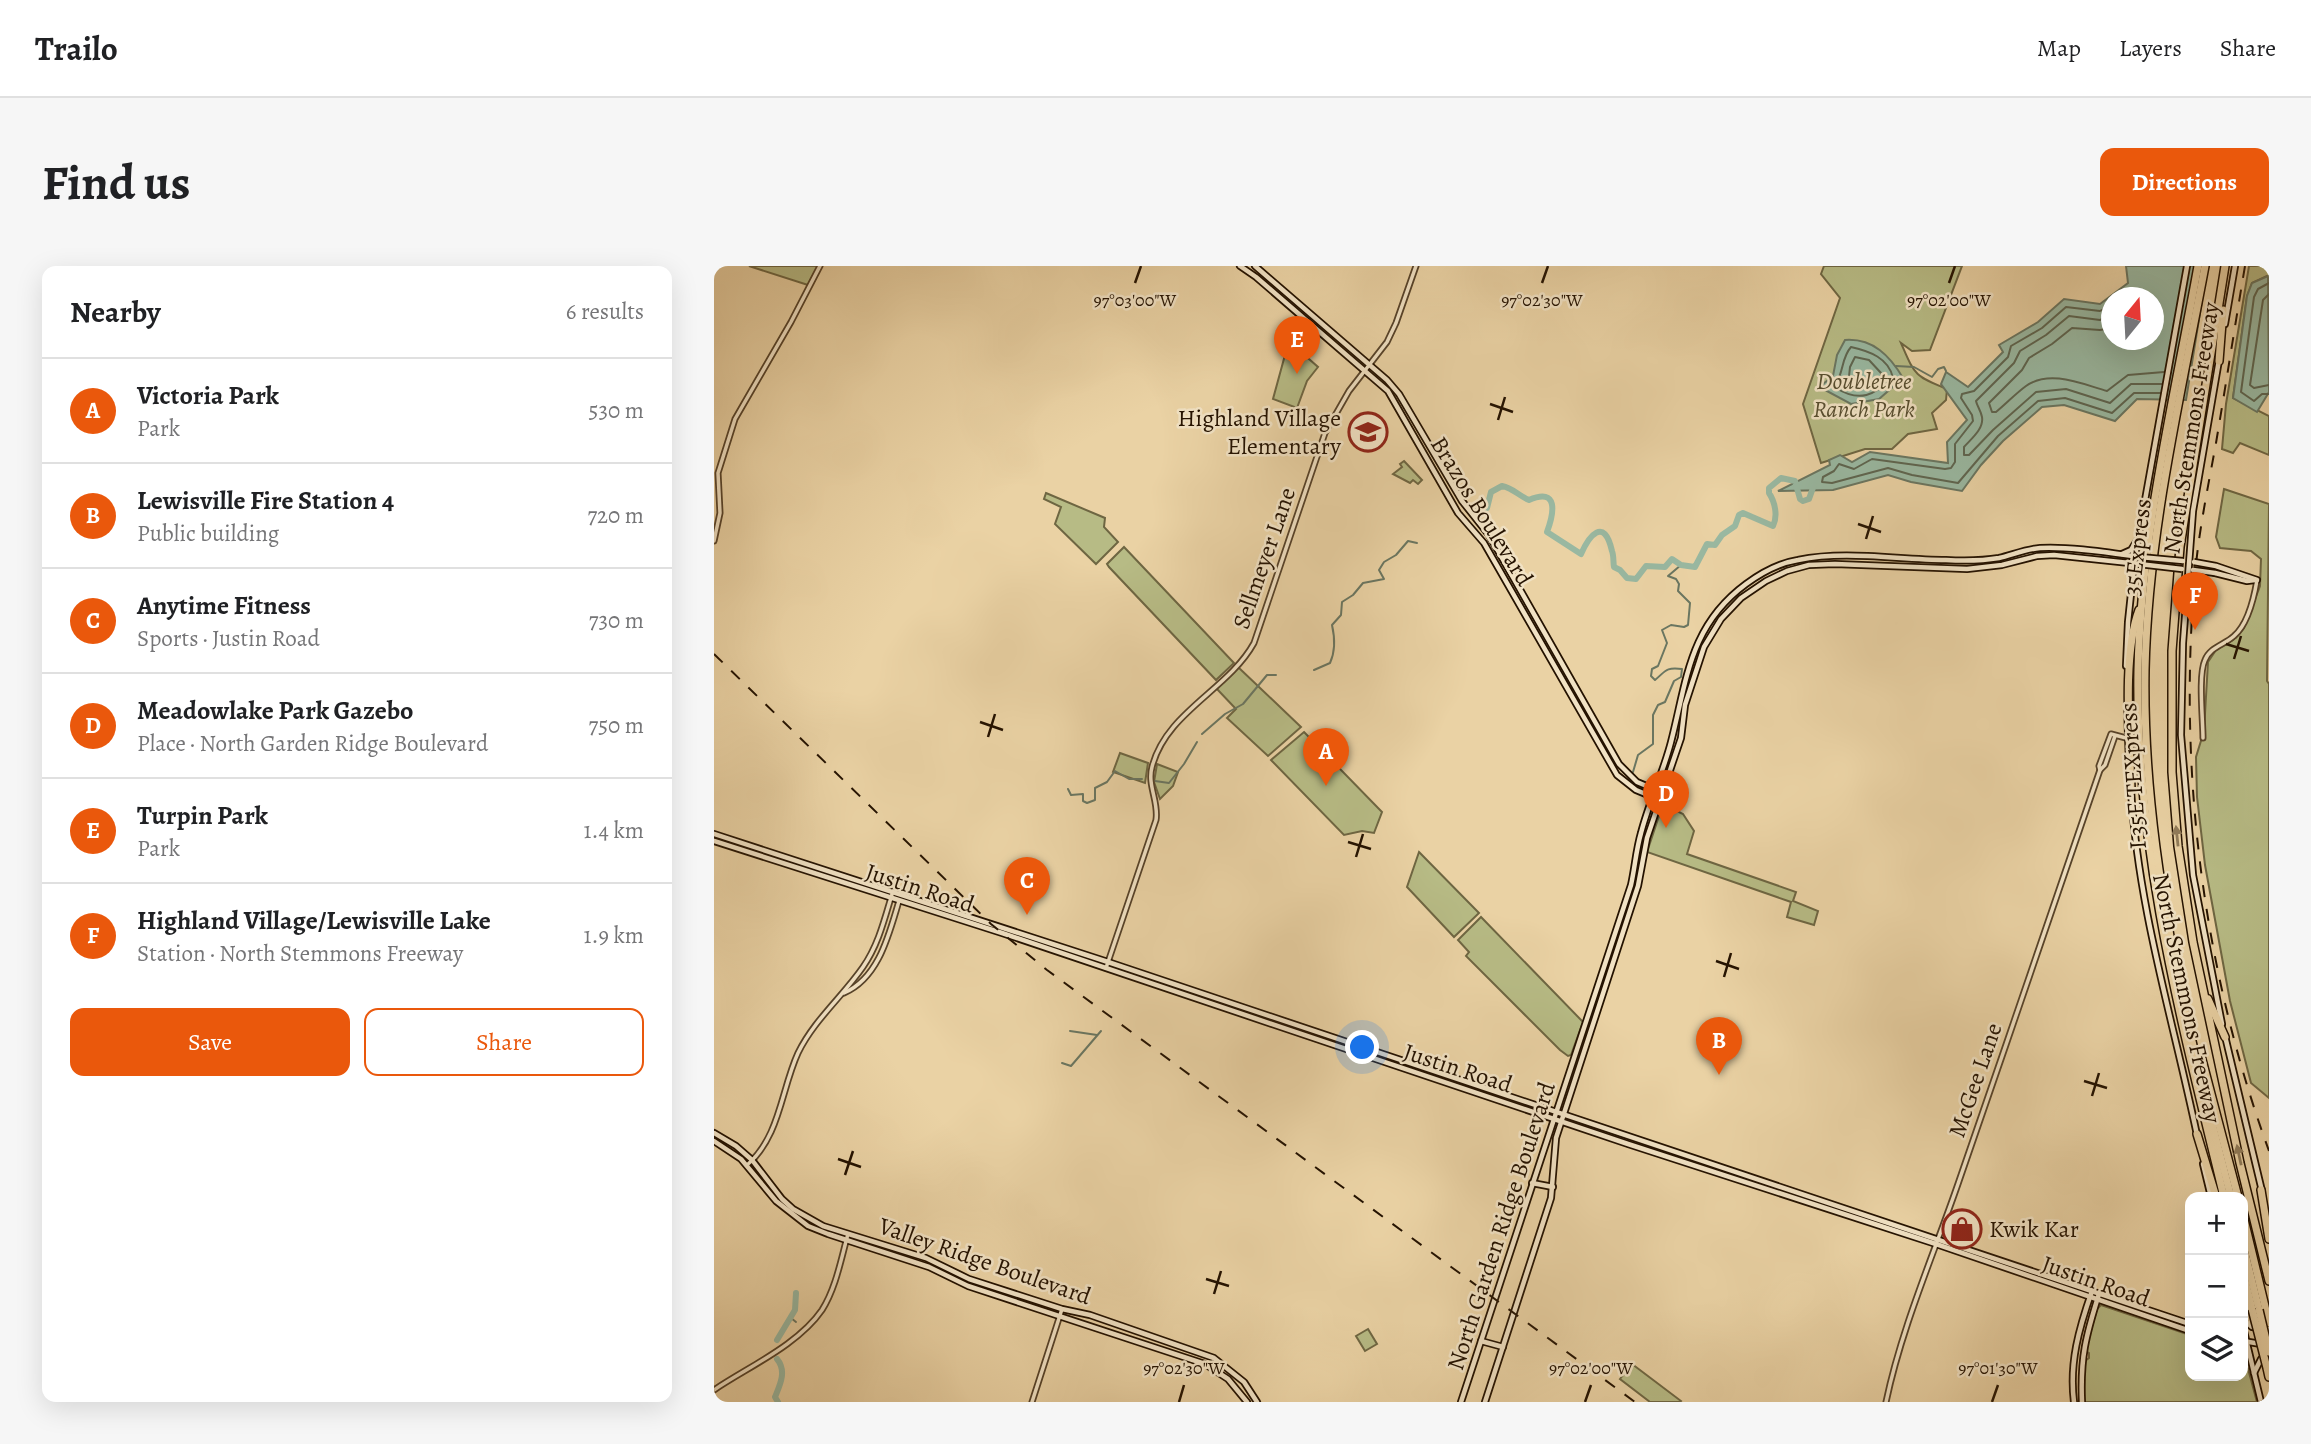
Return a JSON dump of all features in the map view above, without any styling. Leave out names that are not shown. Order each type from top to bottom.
[{"type":"highway","name":"North Stemmons Freeway","points":[[2198,266],[2147,544],[2138,670],[2139,740],[2155,889],[2174,990],[2223,1192]]},
{"type":"highway","points":[[2171,419],[2204,266]]},
{"type":"highway","name":"North Stemmons Freeway","points":[[2225,266],[2185,510],[2172,651],[2171,748],[2182,882],[2240,1163],[2269,1280]]},
{"type":"highway","points":[[2219,361],[2225,297],[2222,289]]},
{"type":"highway","name":"35Express","points":[[2145,680],[2154,547],[2171,419]]},
{"type":"highway","points":[[2132,791],[2131,662],[2136,619],[2142,603]]},
{"type":"highway","name":"I 35E TEXpress","points":[[2145,680],[2150,797],[2162,887],[2182,1001],[2230,1192]]},
{"type":"highway","points":[[2173,952],[2237,1192]]},
{"type":"highway","points":[[2203,989],[2225,1037]]},
{"type":"highway","points":[[2197,1134],[2212,1192]]},
{"type":"highway","points":[[2261,1190],[2269,1239]]},
{"type":"highway","points":[[2245,1255],[2256,1326],[2268,1372]]},
{"type":"highway","points":[[2247,1255],[2254,1313],[2269,1323]]},
{"type":"highway","points":[[2248,1291],[2269,1354]]},
{"type":"main road","name":"Brazos Boulevard","points":[[1240,266],[1391,395],[1458,513],[1484,543],[1617,775],[1636,790],[1660,800]]},
{"type":"main road","name":"Brazos Boulevard","points":[[1255,266],[1370,365],[1399,394],[1468,510],[1489,535],[1619,764],[1637,782],[1663,792]]},
{"type":"main road","name":"North Stemmons Freeway","points":[[2187,266],[2133,575],[2126,656],[2126,738],[2137,859],[2146,914],[2197,1134]]},
{"type":"main road","name":"North Stemmons Freeway","points":[[2235,266],[2193,511],[2181,674],[2181,736],[2184,797],[2193,875],[2225,1037],[2269,1216]]},
{"type":"main road","points":[[1430,462],[1436,459]]},
{"type":"main road","points":[[2119,555],[2131,550],[2138,539]]},
{"type":"main road","points":[[1655,789],[1672,740],[1679,703],[1699,640],[1713,616],[1734,593],[1769,570],[1797,560],[1829,556],[1973,561],[2054,547],[2216,566],[2257,580]]},
{"type":"main road","points":[[1485,1402],[1548,1209],[1553,1187],[1553,1148],[1634,899],[1643,851],[1681,738],[1685,705],[1710,636],[1735,604],[1772,577],[1799,568],[1824,564],[1967,569],[1989,568],[2042,555],[2216,573],[2247,581],[2257,580]]},
{"type":"main road","points":[[2116,562],[2129,569],[2133,575]]},
{"type":"main road","points":[[1549,659],[1557,655]]},
{"type":"main road","name":"North Garden Ridge Boulevard","points":[[1461,1402],[1631,885],[1639,838],[1655,789]]},
{"type":"main road","name":"Justin Road","points":[[714,834],[828,874]]},
{"type":"main road","name":"Justin Road","points":[[714,841],[892,894],[1445,1074],[1848,1208],[2097,1301],[2185,1329]]},
{"type":"main road","name":"Justin Road","points":[[1107,965],[1141,979],[1629,1144],[2185,1322]]},
{"type":"main road","points":[[1141,979],[1165,982]]},
{"type":"main road","points":[[1578,1045],[1586,1045]]},
{"type":"main road","points":[[1443,1081],[1445,1074]]},
{"type":"main road","points":[[1544,1107],[1555,1103],[1562,1093]]},
{"type":"main road","name":"Valley Ridge Boulevard","points":[[714,1133],[736,1146],[752,1160],[793,1209],[823,1226],[926,1258],[970,1279],[1062,1309],[1090,1315],[1214,1358],[1244,1382],[1257,1402]]},
{"type":"main road","points":[[1629,1144],[1631,1137]]},
{"type":"main road","name":"Valley Ridge Boulevard","points":[[714,1140],[747,1165],[776,1202],[794,1217],[820,1231],[929,1266],[968,1286],[1205,1364],[1228,1379],[1247,1402]]},
{"type":"main road","points":[[1688,1163],[1690,1156]]},
{"type":"main road","points":[[1532,1183],[1553,1187]]},
{"type":"main road","points":[[1845,1215],[1848,1208]]},
{"type":"main road","points":[[2074,1402],[2074,1353],[2092,1291]]},
{"type":"main road","points":[[2082,1402],[2083,1353],[2088,1325],[2099,1294]]},
{"type":"main road","points":[[2254,1313],[2252,1326],[2269,1329]]},
{"type":"main road","points":[[2248,1334],[2269,1338]]},
{"type":"main road","points":[[1481,1341],[1503,1347]]},
{"type":"main road","points":[[2248,1342],[2269,1346]]},
{"type":"main road","points":[[2074,1353],[2083,1353]]},
{"type":"main road","points":[[2248,1353],[2262,1402]]},
{"type":"main road","points":[[2253,1374],[2261,1359],[2269,1354]]},
{"type":"street","points":[[714,541],[720,513],[718,473],[735,419],[797,312],[820,266]]},
{"type":"street","name":"Sellmeyer Lane","points":[[1107,965],[1156,820],[1157,810],[1150,776],[1157,751],[1174,727],[1239,664],[1252,647],[1325,433],[1349,391],[1391,335],[1416,266]]},
{"type":"street","points":[[2203,738],[2204,661],[2212,650],[2232,638],[2241,628],[2257,580]]},
{"type":"street","name":"McGee Lane","points":[[1886,1402],[1900,1348],[2100,770],[2105,765],[2113,735],[2126,738]]},
{"type":"street","points":[[747,1165],[767,1142],[799,1051],[808,1035],[866,964],[878,939],[892,894]]},
{"type":"street","points":[[842,994],[854,988],[866,976],[887,942],[901,897]]},
{"type":"street","points":[[878,939],[887,942]]},
{"type":"street","points":[[714,1390],[758,1364],[802,1331],[820,1312],[829,1297],[848,1234]]},
{"type":"street","points":[[1032,1402],[1062,1309]]},
{"type":"green space","points":[[749,266],[818,266],[808,285]]},
{"type":"green space","name":"Doubletree Ranch Park","points":[[1824,266],[1962,266],[1930,350],[1912,351],[1901,343],[1917,373],[1947,389],[1946,400],[1932,413],[1937,429],[1908,434],[1892,449],[1865,449],[1821,463],[1803,404],[1840,298],[1821,274]]},
{"type":"green space","points":[[2249,266],[2269,266],[2269,278],[2267,276],[2252,283],[2247,296],[2233,398],[2269,416],[2269,455],[2240,443],[2233,453],[2222,449],[2226,404]]},
{"type":"green space","points":[[1293,345],[1318,367],[1307,381],[1297,408],[1273,399],[1285,355]]},
{"type":"green space","points":[[1404,461],[1422,480],[1418,484],[1393,474],[1402,467],[1400,464]]},
{"type":"green space","points":[[2224,489],[2269,504],[2269,1098],[2251,1083],[2230,1001],[2205,865],[2197,797],[2196,757],[2204,731],[2208,662],[2216,650],[2233,640],[2244,628],[2260,586],[2261,559],[2251,551],[2220,548],[2216,537]]},
{"type":"green space","points":[[1046,493],[1105,518],[1104,527],[1118,542],[1096,564],[1055,524],[1061,507],[1044,499]]},
{"type":"green space","points":[[1124,547],[1234,663],[1216,680],[1109,567],[1107,564]]},
{"type":"green space","points":[[1238,667],[1301,727],[1268,756],[1227,718],[1236,709],[1216,688]]},
{"type":"green space","points":[[1304,732],[1382,812],[1374,833],[1362,831],[1344,835],[1271,760]]},
{"type":"green space","points":[[1120,753],[1148,763],[1145,783],[1113,772]]},
{"type":"green space","points":[[1157,764],[1178,772],[1173,786],[1160,799],[1154,782]]},
{"type":"green space","points":[[1663,804],[1683,814],[1694,831],[1687,854],[1796,892],[1793,901],[1818,911],[1814,925],[1787,917],[1791,902],[1647,852]]},
{"type":"green space","points":[[1419,852],[1479,913],[1454,937],[1407,887]]},
{"type":"green space","points":[[1481,917],[1583,1022],[1571,1055],[1568,1056],[1560,1050],[1466,956],[1469,952],[1458,940]]},
{"type":"green space","points":[[2101,1305],[2185,1333],[2185,1381],[2248,1381],[2248,1369],[2257,1402],[2083,1402],[2085,1361],[2089,1358],[2089,1353],[2085,1351],[2097,1309]]},
{"type":"green space","points":[[1368,1329],[1377,1344],[1365,1351],[1356,1336]]},
{"type":"green space","points":[[1632,1364],[1681,1401],[1650,1402],[1620,1379]]},
{"type":"water","points":[[2126,266],[2199,266],[2206,276],[2186,400],[2137,399],[2115,421],[2064,405],[2042,407],[2003,441],[1962,491],[1888,475],[1833,490],[1778,491],[1830,465],[1829,460],[1840,455],[1852,462],[1870,452],[1948,463],[1947,442],[1967,420],[1941,384],[1946,372],[1968,387],[2003,352],[1999,345],[2038,322],[2064,299],[2101,303],[2101,350],[2164,350],[2164,287],[2123,287],[2128,283]]},
{"type":"water","points":[[2268,276],[2269,392],[2257,412],[2233,398],[2247,296],[2252,283]]},
{"type":"water","points":[[1845,340],[1864,342],[1880,350],[1903,378],[1879,399],[1851,404],[1825,390],[1823,384],[1833,376],[1837,355]]},
{"type":"waterway","points":[[1896,366],[1914,367],[1932,377],[1938,369],[1944,367],[1946,371]]},
{"type":"waterway","points":[[1478,510],[1487,508],[1491,492],[1502,486],[1529,500],[1539,497],[1550,499],[1552,510],[1547,532],[1581,554],[1592,536],[1601,532],[1605,534],[1609,540],[1614,567],[1627,578],[1636,579],[1646,566],[1665,567],[1672,559],[1681,565],[1695,567],[1707,544],[1715,545],[1722,535],[1735,526],[1739,515],[1743,513],[1773,526],[1775,509],[1769,488],[1781,478],[1795,481],[1803,501],[1809,499],[1814,485]]},
{"type":"waterway","points":[[1314,670],[1330,663],[1334,645],[1332,625],[1341,615],[1342,602],[1353,595],[1363,583],[1384,579],[1379,570],[1384,562],[1396,555],[1408,541],[1417,543]]},
{"type":"waterway","points":[[1633,772],[1638,755],[1653,744],[1653,715],[1658,705],[1665,702],[1674,681],[1681,677],[1682,669],[1666,670],[1655,680],[1651,676],[1652,669],[1658,666],[1667,643],[1662,630],[1671,625],[1688,625],[1690,603],[1678,591],[1679,584],[1676,579],[1668,576],[1681,565]]},
{"type":"waterway","points":[[1202,734],[1225,714],[1243,704],[1267,675],[1276,675]]},
{"type":"waterway","points":[[1155,781],[1169,783],[1197,742]]},
{"type":"waterway","points":[[1068,789],[1071,795],[1083,794],[1083,801],[1087,803],[1095,800],[1095,788],[1107,782],[1115,771],[1129,779],[1142,779]]},
{"type":"waterway","points":[[1070,1031],[1097,1035]]},
{"type":"waterway","points":[[1062,1063],[1071,1066],[1101,1031]]},
{"type":"waterway","points":[[777,1340],[795,1310],[796,1293]]},
{"type":"waterway","points":[[791,1318],[796,1322]]},
{"type":"waterway","points":[[777,1359],[782,1368],[775,1397],[778,1402]]},
{"type":"railway","points":[[2245,266],[2195,574],[2190,721],[2200,867],[2212,939],[2227,1011],[2269,1151]]},
{"type":"railway","points":[[714,654],[991,924],[1047,970],[1635,1402]]},
{"type":"place","name":"Turpin Park","points":[[1297,374]]},
{"type":"place","name":"Highland Village Elementary","points":[[1368,432]]},
{"type":"place","name":"Highland Village/Lewisville Lake","points":[[2195,630]]},
{"type":"place","name":"Victoria Park","points":[[1326,786]]},
{"type":"place","name":"Meadowlake Park Gazebo","points":[[1666,828]]},
{"type":"place","name":"Anytime Fitness","points":[[1027,915]]},
{"type":"place","name":"Lewisville Fire Station 4","points":[[1719,1075]]},
{"type":"place","name":"Kwik Kar","points":[[1962,1229]]}]
